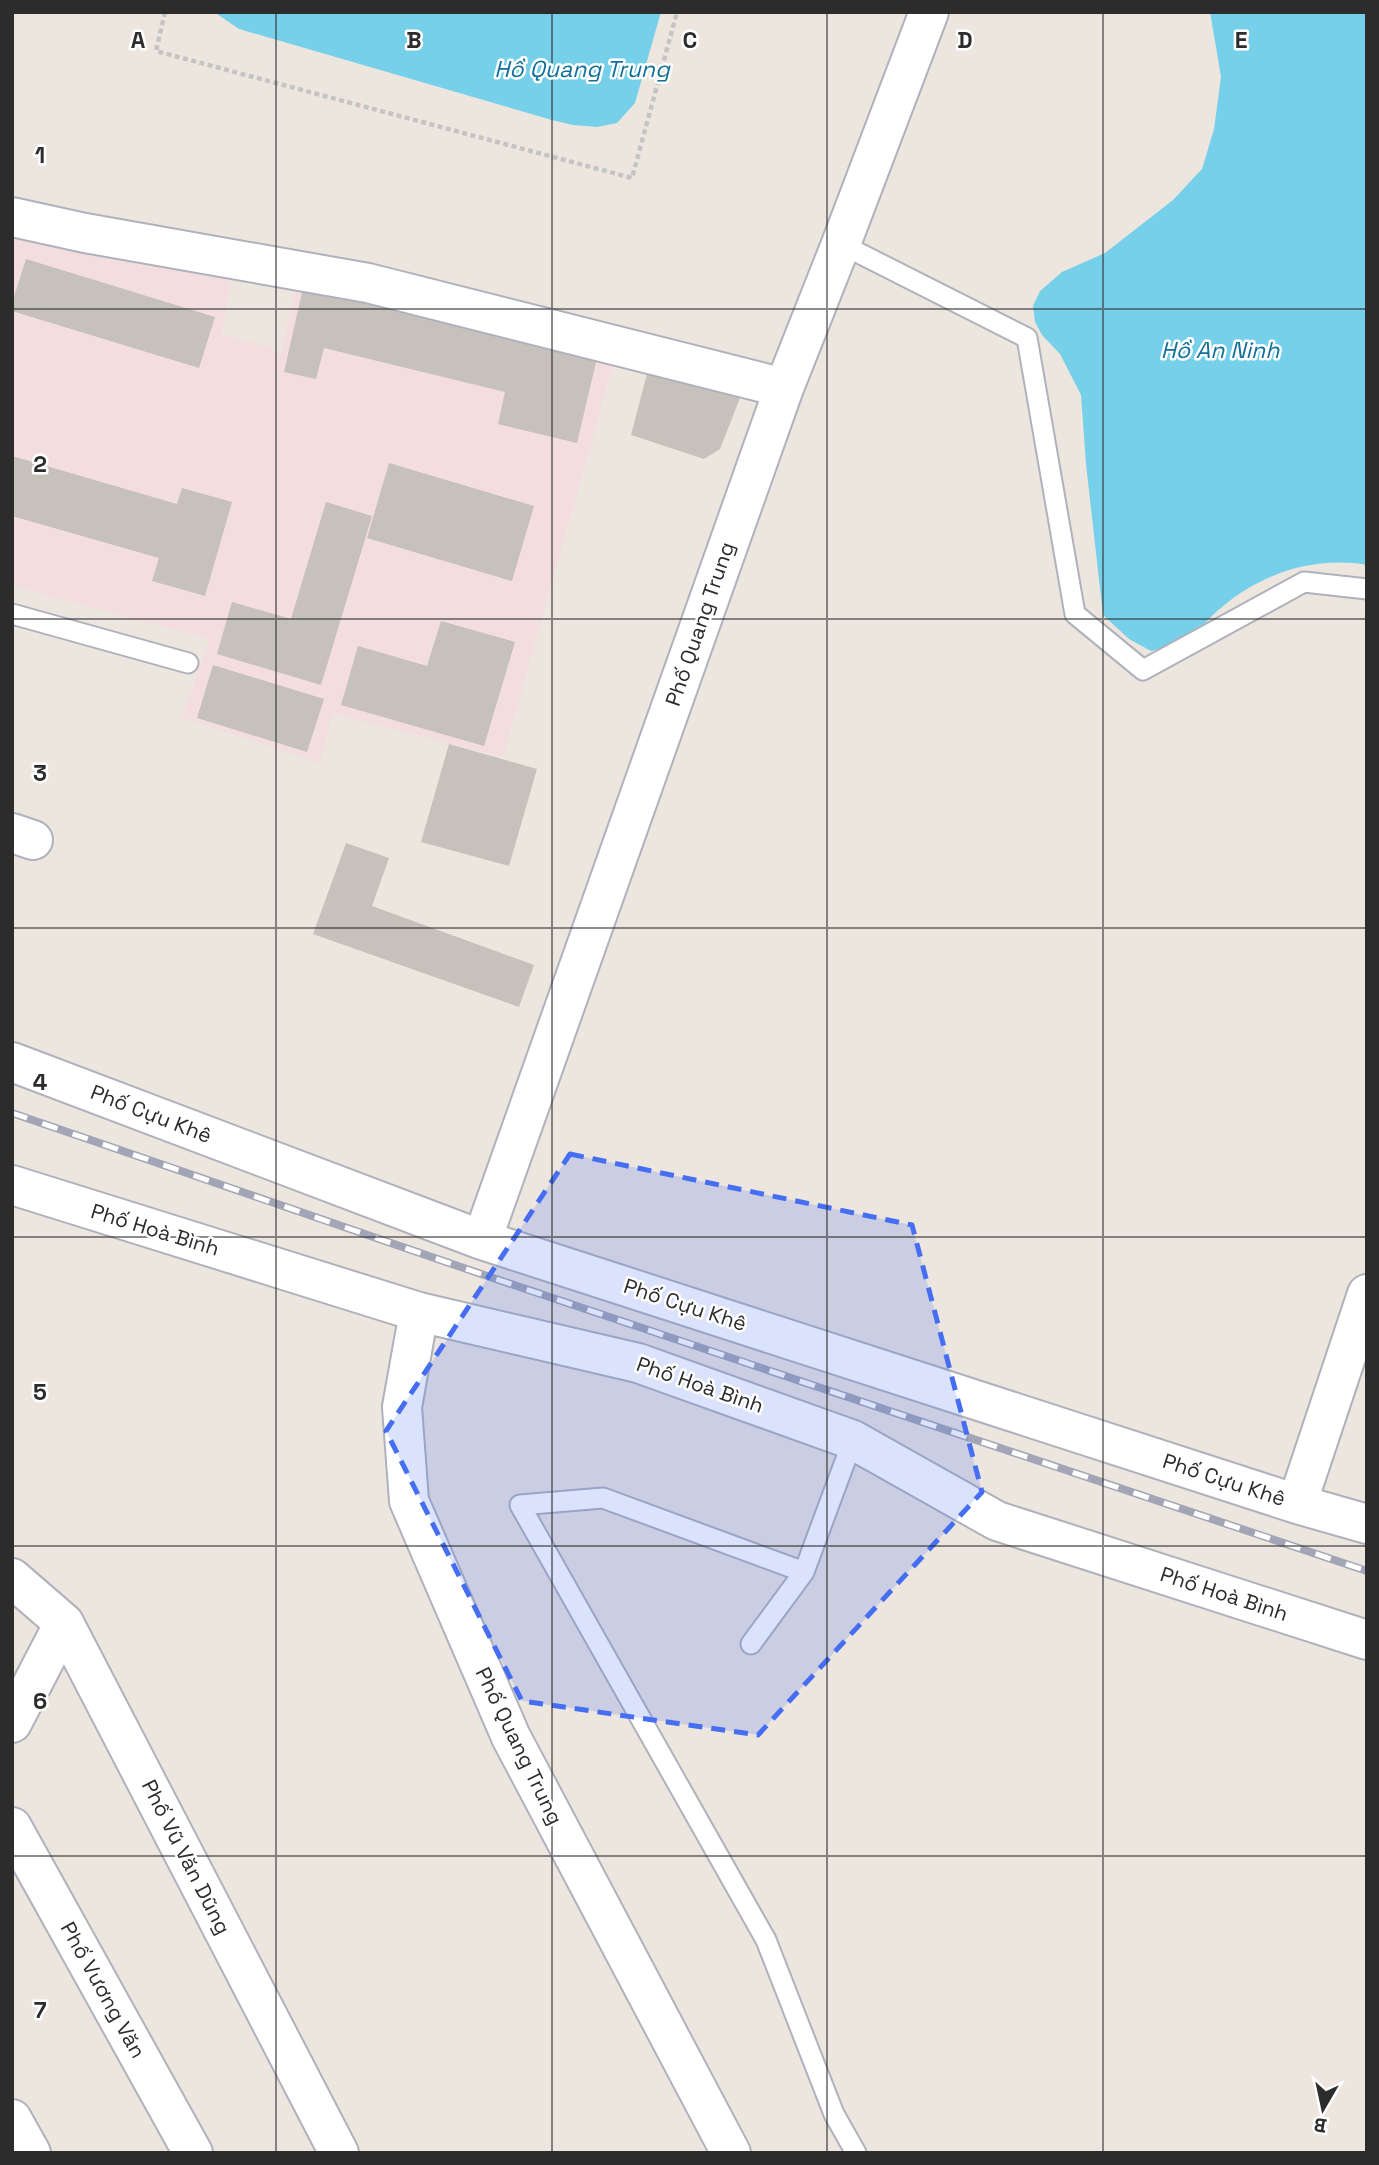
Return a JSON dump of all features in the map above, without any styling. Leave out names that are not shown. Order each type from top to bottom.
[{"type":"street","name":"Phố Quang Trung","points":[[482,1240],[784,388],[929,12]]},
{"type":"street","points":[[12,217],[85,233],[368,283],[784,388]]},
{"type":"street","name":"Phố Cựu Khê","points":[[12,1062],[482,1240],[1297,1504],[1367,1524]]},
{"type":"street","name":"Phố Hoà Bình","points":[[12,1185],[419,1312],[638,1363],[853,1440],[997,1521],[1367,1640]]},
{"type":"street","points":[[1297,1504],[1367,1294]]},
{"type":"street","name":"Phố Quang Trung","points":[[419,1312],[402,1407],[409,1501],[511,1737],[731,2153]]},
{"type":"street","name":"Phố Vũ Văn Dũng","points":[[12,1577],[64,1623],[339,2153]]},
{"type":"street","points":[[12,1723],[64,1623]]},
{"type":"street","name":"Phố Vương Văn","points":[[12,1827],[193,2153]]},
{"type":"street","points":[[12,2119],[31,2153]]},
{"type":"lane","points":[[841,244],[1027,338],[1075,614],[1143,670],[1304,582],[1367,589]]},
{"type":"lane","points":[[12,614],[188,663]]},
{"type":"lane","points":[[751,1644],[804,1572],[853,1440]]},
{"type":"lane","points":[[804,1572],[603,1498],[520,1505],[766,1940],[834,2114],[856,2153]]},
{"type":"path","points":[[165,12],[156,51],[632,178],[677,12]]},
{"type":"highlighted area","points":[[570,1154],[912,1225],[982,1492],[758,1735],[522,1701],[386,1431]]},
{"type":"shaded area","points":[[12,226],[232,273],[222,335],[269,347],[280,356],[297,281],[617,351],[503,757],[333,714],[320,763],[182,717],[210,639],[12,586]]},
{"type":"water","name":"Hồ Quang Trung","points":[[214,12],[661,12],[635,103],[617,123],[597,127],[552,120],[239,29]]},
{"type":"water","name":"Hồ An Ninh","points":[[1210,12],[1367,12],[1367,565],[1309,565],[1272,576],[1238,595],[1187,639],[1151,651],[1129,639],[1103,615],[1081,395],[1060,354],[1042,335],[1035,322],[1033,306],[1040,291],[1062,272],[1105,253],[1173,200],[1202,169],[1214,129],[1221,77]]},
{"type":"building","points":[[26,259],[215,317],[199,368],[12,311]]},
{"type":"building","points":[[303,288],[597,358],[577,443],[498,424],[505,392],[324,348],[316,379],[284,372]]},
{"type":"building","points":[[649,366],[739,391],[740,398],[720,449],[704,459],[631,435]]},
{"type":"building","points":[[12,456],[177,504],[182,488],[232,502],[205,596],[152,581],[159,558],[12,516]]},
{"type":"building","points":[[389,463],[534,506],[512,581],[367,538]]},
{"type":"building","points":[[326,502],[372,516],[321,685],[217,654],[232,602],[291,619]]},
{"type":"building","points":[[441,621],[515,642],[484,746],[341,705],[358,646],[427,666]]},
{"type":"building","points":[[213,665],[324,699],[307,752],[197,718]]},
{"type":"building","points":[[449,744],[537,769],[509,866],[421,842]]},
{"type":"building","points":[[346,843],[389,858],[372,906],[534,965],[519,1007],[313,934]]},
{"type":"railway","points":[[12,1113],[487,1276],[1367,1571]]}]
